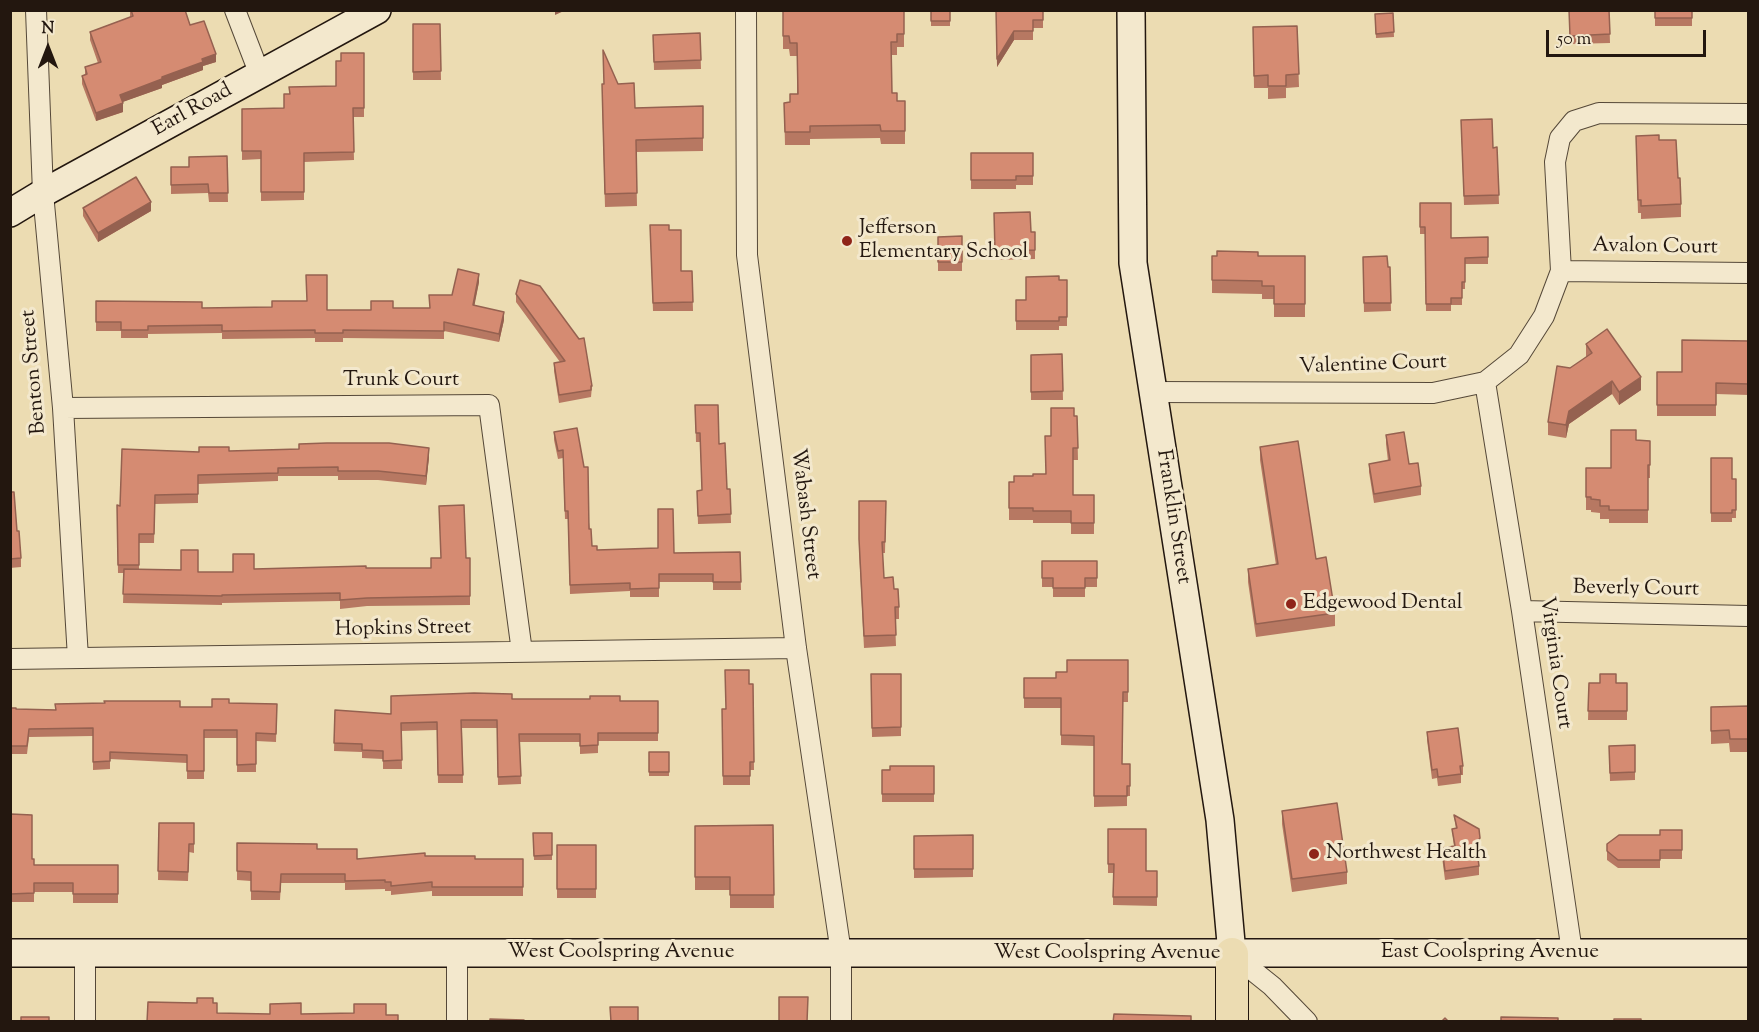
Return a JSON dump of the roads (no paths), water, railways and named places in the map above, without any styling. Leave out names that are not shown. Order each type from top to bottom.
[{"type":"main road","name":"Franklin Street","points":[[1232,954],[1232,1022]]},
{"type":"street","name":"Benton Street","points":[[36,10],[44,193],[63,408],[78,658]]},
{"type":"street","points":[[236,10],[260,75]]},
{"type":"street","name":"Earl Road","points":[[10,213],[377,10]]},
{"type":"street","name":"Wabash Street","points":[[746,10],[747,255],[796,648],[841,953],[841,1022]]},
{"type":"street","name":"Franklin Street","points":[[1131,10],[1133,263],[1220,820],[1232,954]]},
{"type":"street","name":"Valentine Court","points":[[1153,392],[1433,393],[1485,382],[1519,355],[1544,316],[1561,271],[1555,162],[1560,138],[1574,121],[1599,113],[1749,114]]},
{"type":"street","name":"Avalon Court","points":[[1561,271],[1749,273]]},
{"type":"street","name":"Virginia Court","points":[[1485,382],[1522,611],[1572,952]]},
{"type":"street","name":"Trunk Court","points":[[63,408],[489,405],[522,652]]},
{"type":"street","name":"Beverly Court","points":[[1522,611],[1749,616]]},
{"type":"street","name":"Hopkins Street","points":[[10,659],[796,648]]},
{"type":"street","points":[[85,952],[85,1022]]},
{"type":"street","name":"East Coolspring Avenue","points":[[1232,954],[1572,952],[1749,954]]},
{"type":"street","name":"West Coolspring Avenue","points":[[10,953],[1232,954]]},
{"type":"street","points":[[457,953],[457,1022]]},
{"type":"street","points":[[1232,954],[1272,987],[1307,1022]]},
{"type":"place","name":"Jefferson Elementary School","points":[[847,241]]},
{"type":"place","name":"Edgewood Dental","points":[[1291,604]]},
{"type":"place","name":"Northwest Health","points":[[1314,854]]}]
